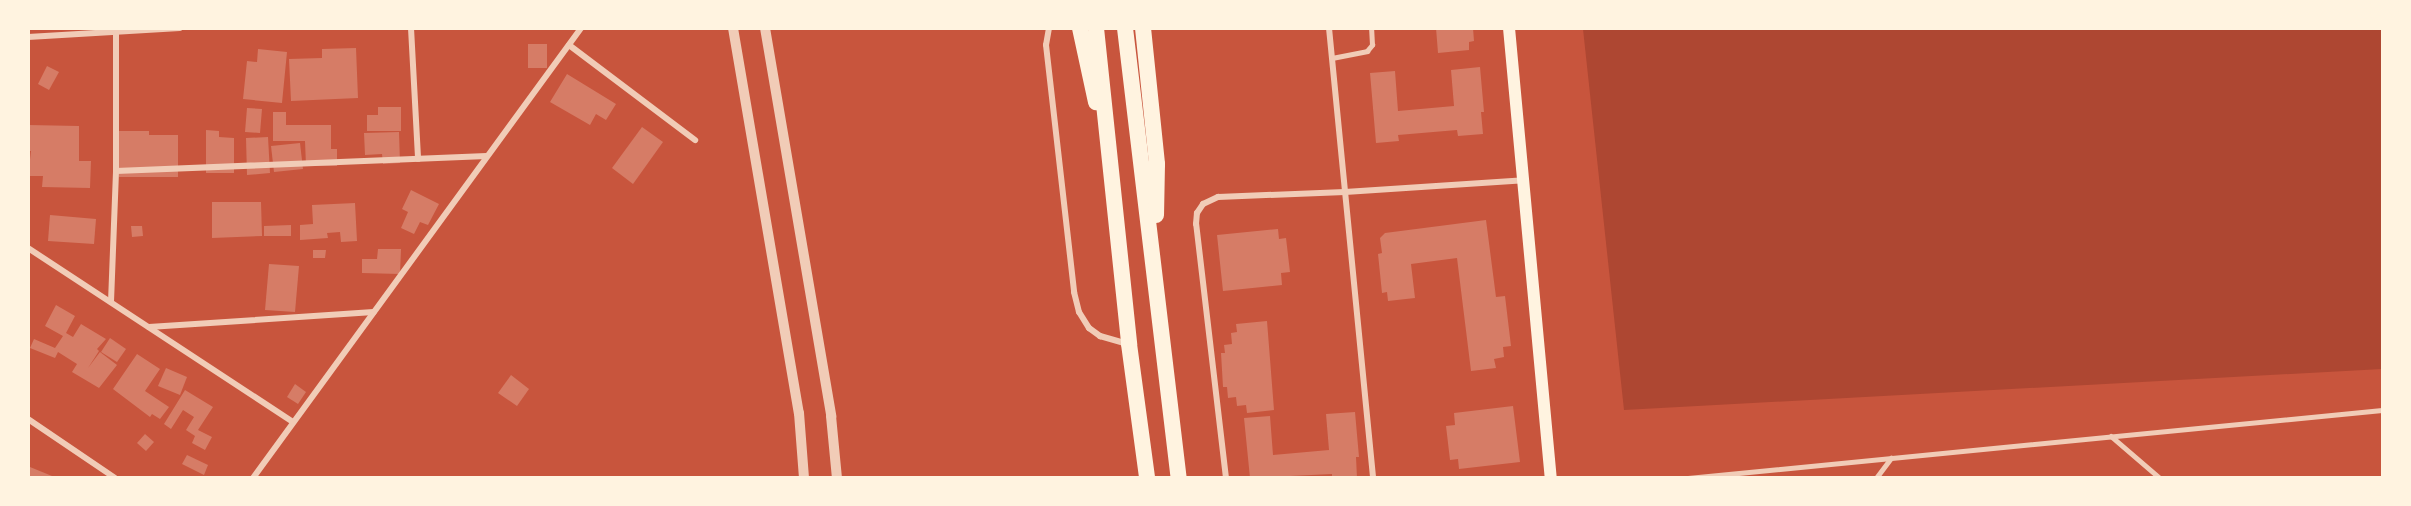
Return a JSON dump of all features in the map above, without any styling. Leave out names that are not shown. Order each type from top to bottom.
[{"type":"highway","points":[[1080,28],[1089,78],[1108,134]]},
{"type":"highway","points":[[1096,28],[1129,344],[1147,477]]},
{"type":"highway","points":[[1125,28],[1179,477]]},
{"type":"highway","points":[[1143,28],[1157,165],[1157,205],[1153,248]]},
{"type":"main road","points":[[1509,28],[1551,477]]},
{"type":"street","points":[[28,37],[180,28]]},
{"type":"street","points":[[411,28],[418,159]]},
{"type":"street","points":[[253,477],[581,28]]},
{"type":"street","points":[[733,28],[799,413],[804,477]]},
{"type":"street","points":[[765,28],[831,416],[837,477]]},
{"type":"street","points":[[1049,28],[1046,45],[1074,292],[1079,312],[1089,328],[1100,336],[1129,344]]},
{"type":"street","points":[[1329,28],[1373,477]]},
{"type":"street","points":[[111,302],[116,171],[116,31]]},
{"type":"street","points":[[569,45],[695,140]]},
{"type":"street","points":[[116,171],[487,156]]},
{"type":"street","points":[[1226,477],[1196,224],[1199,208],[1207,200],[1218,197],[1345,192],[1524,180]]},
{"type":"street","points":[[28,248],[293,422]]},
{"type":"street","points":[[149,327],[373,312]]},
{"type":"street","points":[[28,419],[115,477]]},
{"type":"lane","points":[[1332,58],[1367,51],[1372,45],[1371,28]]},
{"type":"lane","points":[[1688,477],[2382,410]]},
{"type":"lane","points":[[2111,436],[2160,477]]},
{"type":"lane","points":[[1876,477],[1891,458]]},
{"type":"shaded area","points":[[1583,29],[2382,29],[2382,369],[1624,410]]},
{"type":"building","points":[[1436,28],[1473,28],[1474,41],[1469,42],[1469,50],[1438,53]]},
{"type":"building","points":[[528,44],[547,44],[547,68],[528,68]]},
{"type":"building","points":[[356,48],[358,98],[291,101],[289,59],[322,58],[322,49]]},
{"type":"building","points":[[258,49],[287,52],[282,103],[243,99],[247,61],[257,62]]},
{"type":"building","points":[[47,66],[59,72],[49,90],[38,84]]},
{"type":"building","points":[[1480,67],[1484,112],[1481,112],[1483,134],[1458,136],[1457,130],[1398,135],[1399,141],[1376,143],[1370,73],[1395,71],[1398,111],[1454,106],[1451,70]]},
{"type":"building","points":[[567,74],[616,104],[606,120],[596,114],[590,125],[550,102]]},
{"type":"building","points":[[378,107],[401,107],[401,131],[367,131],[367,115],[378,115]]},
{"type":"building","points":[[247,108],[262,109],[260,133],[245,132]]},
{"type":"building","points":[[273,112],[286,112],[286,125],[331,125],[331,149],[337,149],[337,166],[306,166],[305,141],[273,141]]},
{"type":"building","points":[[28,125],[79,126],[79,161],[91,161],[90,188],[42,187],[43,176],[28,176],[31,151],[28,151]]},
{"type":"building","points":[[642,127],[663,142],[633,184],[612,168]]},
{"type":"building","points":[[206,130],[219,131],[219,137],[234,138],[234,173],[206,173]]},
{"type":"building","points":[[119,131],[149,131],[149,135],[178,135],[178,177],[119,177]]},
{"type":"building","points":[[399,132],[400,163],[383,164],[382,154],[365,155],[364,133]]},
{"type":"building","points":[[268,137],[270,173],[247,175],[246,138]]},
{"type":"building","points":[[300,143],[303,169],[274,172],[271,146]]},
{"type":"building","points":[[411,190],[439,204],[428,225],[420,222],[414,234],[401,228],[408,212],[402,209]]},
{"type":"building","points":[[212,202],[261,202],[262,236],[212,238]]},
{"type":"building","points":[[355,203],[357,241],[341,242],[340,232],[327,233],[328,238],[300,240],[300,225],[313,224],[312,205]]},
{"type":"building","points":[[50,215],[96,219],[94,244],[48,241]]},
{"type":"building","points":[[1486,220],[1496,297],[1505,296],[1511,346],[1503,347],[1504,357],[1494,359],[1496,368],[1471,371],[1457,258],[1411,264],[1415,298],[1388,301],[1387,292],[1382,293],[1378,254],[1382,253],[1380,238],[1385,233]]},
{"type":"building","points":[[291,225],[291,236],[264,236],[264,226]]},
{"type":"building","points":[[131,226],[142,226],[143,236],[132,237]]},
{"type":"building","points":[[1278,229],[1279,239],[1286,238],[1290,272],[1281,273],[1282,285],[1223,291],[1217,235]]},
{"type":"building","points":[[378,249],[401,249],[400,274],[362,273],[362,259],[377,259]]},
{"type":"building","points":[[313,250],[326,250],[325,258],[313,258]]},
{"type":"building","points":[[269,264],[299,266],[295,312],[265,310]]},
{"type":"building","points":[[56,305],[75,316],[66,333],[73,337],[81,324],[106,339],[97,349],[99,351],[88,368],[100,352],[117,365],[99,388],[72,372],[77,364],[58,352],[55,358],[30,348],[34,339],[55,348],[63,336],[45,326]]},
{"type":"building","points":[[1267,321],[1274,410],[1247,413],[1246,405],[1237,406],[1236,397],[1228,398],[1227,387],[1223,387],[1221,353],[1225,353],[1224,345],[1232,344],[1231,333],[1237,332],[1236,324]]},
{"type":"building","points":[[110,338],[126,349],[117,362],[101,352]]},
{"type":"building","points":[[137,354],[160,369],[145,391],[169,407],[160,419],[152,414],[150,417],[113,389]]},
{"type":"building","points":[[166,368],[187,377],[180,395],[158,386]]},
{"type":"building","points":[[511,375],[529,389],[517,406],[498,393]]},
{"type":"building","points":[[295,384],[306,392],[298,404],[287,397]]},
{"type":"building","points":[[185,390],[213,407],[198,430],[212,437],[205,450],[192,443],[195,436],[186,430],[194,417],[183,410],[171,429],[164,424]]},
{"type":"building","points":[[1513,406],[1520,462],[1459,469],[1458,459],[1450,460],[1446,426],[1455,425],[1454,413]]},
{"type":"building","points":[[1355,412],[1359,457],[1356,457],[1357,478],[1332,478],[1332,474],[1250,478],[1244,418],[1270,416],[1273,455],[1329,450],[1326,414]]},
{"type":"building","points":[[145,434],[154,442],[146,451],[137,443]]},
{"type":"building","points":[[187,455],[208,465],[204,475],[182,464]]},
{"type":"building","points":[[30,467],[52,476],[52,478],[28,477]]}]
